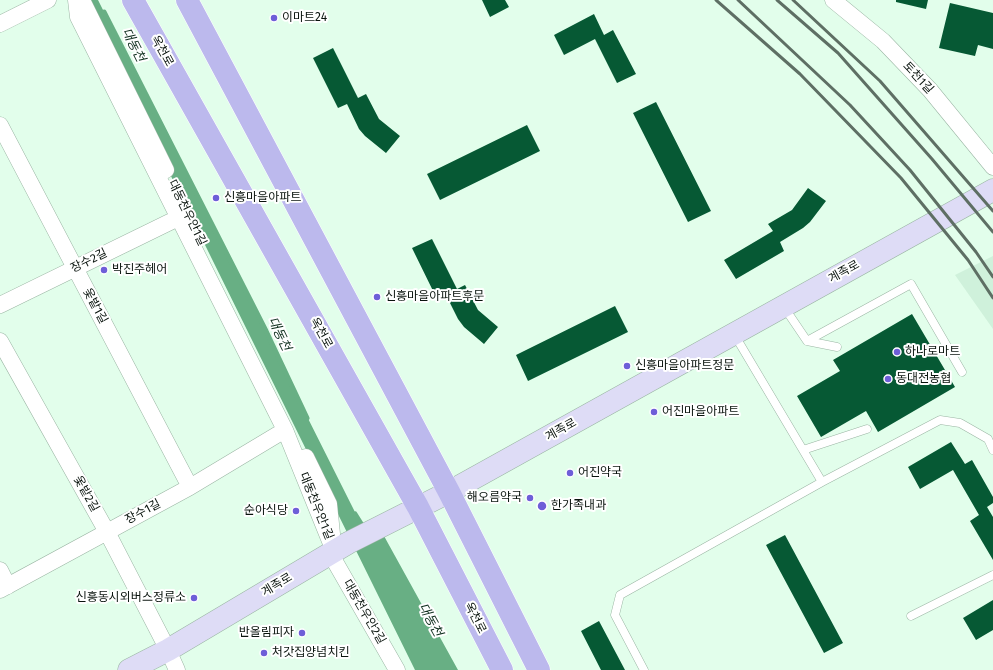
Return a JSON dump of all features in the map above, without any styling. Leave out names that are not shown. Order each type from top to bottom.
[{"type":"main road","name":"옥천로","points":[[133,0],[418,507],[502,670]]},
{"type":"main road","points":[[187,0],[449,492],[539,670]]},
{"type":"main road","name":"계족로","points":[[129,670],[168,650],[337,549],[449,492],[993,190]]},
{"type":"street","points":[[0,24],[48,0]]},
{"type":"street","name":"대동천우안1길","points":[[76,0],[78,17],[285,430],[337,549]]},
{"type":"street","name":"대동천우안1길","points":[[82,0],[329,504],[337,549]]},
{"type":"street","name":"토천1길","points":[[833,0],[888,46],[930,90],[993,167]]},
{"type":"street","name":"옻밭1길","points":[[0,125],[190,487]]},
{"type":"street","name":"장수2길","points":[[0,305],[178,218]]},
{"type":"street","name":"옻밭2길","points":[[0,341],[107,532],[177,670]]},
{"type":"street","name":"장수1길","points":[[4,588],[190,487],[285,430]]},
{"type":"street","name":"대동천우안2길","points":[[337,549],[397,670]]},
{"type":"street","points":[[0,570],[4,588]]},
{"type":"lane","points":[[807,341],[911,284],[962,372]]},
{"type":"lane","points":[[784,306],[807,341],[837,347]]},
{"type":"lane","points":[[733,334],[822,482]]},
{"type":"lane","points":[[644,670],[615,615],[620,595],[822,482],[940,420],[960,423],[988,439],[993,450]]},
{"type":"lane","points":[[803,450],[867,429]]},
{"type":"lane","points":[[911,616],[993,575]]},
{"type":"shaded area","points":[[993,256],[993,329],[955,275]]},
{"type":"water","points":[[84,0],[98,0],[366,534],[384,536],[458,670],[415,670]]},
{"type":"building","points":[[482,0],[505,0],[509,7],[490,17]]},
{"type":"building","points":[[896,0],[928,0],[926,9],[896,2]]},
{"type":"building","points":[[950,3],[993,13],[993,49],[978,45],[975,56],[939,48]]},
{"type":"building","points":[[594,14],[604,35],[613,30],[636,74],[617,83],[595,39],[564,55],[554,35]]},
{"type":"building","points":[[333,48],[358,98],[366,94],[379,119],[400,136],[386,153],[365,136],[359,129],[347,104],[338,108],[313,58]]},
{"type":"building","points":[[656,102],[711,211],[688,222],[633,113]]},
{"type":"building","points":[[527,125],[540,151],[440,200],[427,174]]},
{"type":"building","points":[[808,188],[826,201],[810,222],[780,242],[784,251],[736,279],[724,260],[773,231],[768,224],[792,210]]},
{"type":"building","points":[[432,239],[457,289],[465,285],[478,310],[498,327],[484,344],[464,327],[458,319],[446,295],[437,299],[412,248]]},
{"type":"building","points":[[615,306],[628,332],[528,381],[516,355]]},
{"type":"building","name":"동대전농협","points":[[912,314],[955,387],[878,432],[866,411],[821,437],[797,396],[840,371],[833,360]]},
{"type":"building","points":[[951,442],[965,464],[972,460],[993,497],[993,503],[987,507],[993,517],[993,560],[970,521],[979,515],[953,470],[920,489],[908,467]]},
{"type":"building","points":[[785,535],[843,643],[824,653],[766,545]]},
{"type":"building","points":[[993,600],[993,630],[976,640],[963,618]]},
{"type":"building","points":[[599,621],[625,670],[601,670],[581,631]]},
{"type":"waterway","name":"대동천","points":[[104,12],[266,331],[307,418]]},
{"type":"waterway","name":"대동천","points":[[355,514],[365,530]]},
{"type":"railway","points":[[716,0],[800,74],[901,178],[968,260],[993,298]]},
{"type":"railway","points":[[738,0],[850,105],[910,170],[976,252],[993,277]]},
{"type":"railway","points":[[777,0],[838,53],[932,159],[993,232]]},
{"type":"railway","points":[[793,0],[880,81],[993,211]]},
{"type":"place","name":"이마트24","points":[[274,18]]},
{"type":"place","name":"신흥마을아파트","points":[[216,198]]},
{"type":"place","name":"박진주헤어","points":[[104,270]]},
{"type":"place","name":"신흥마을아파트후문","points":[[377,297]]},
{"type":"place","name":"하나로마트","points":[[897,352]]},
{"type":"place","name":"신흥마을아파트정문","points":[[627,366]]},
{"type":"place","name":"동대전농협","points":[[888,379]]},
{"type":"place","name":"어진마을아파트","points":[[654,412]]},
{"type":"place","name":"어진약국","points":[[570,473]]},
{"type":"place","name":"해오름약국","points":[[530,498]]},
{"type":"place","name":"한가족내과","points":[[542,506]]},
{"type":"place","name":"순아식당","points":[[296,511]]},
{"type":"place","name":"신흥동시외버스정류소","points":[[194,598]]},
{"type":"place","name":"반올림피자","points":[[302,633]]},
{"type":"place","name":"처갓집양념치킨","points":[[264,653]]}]
